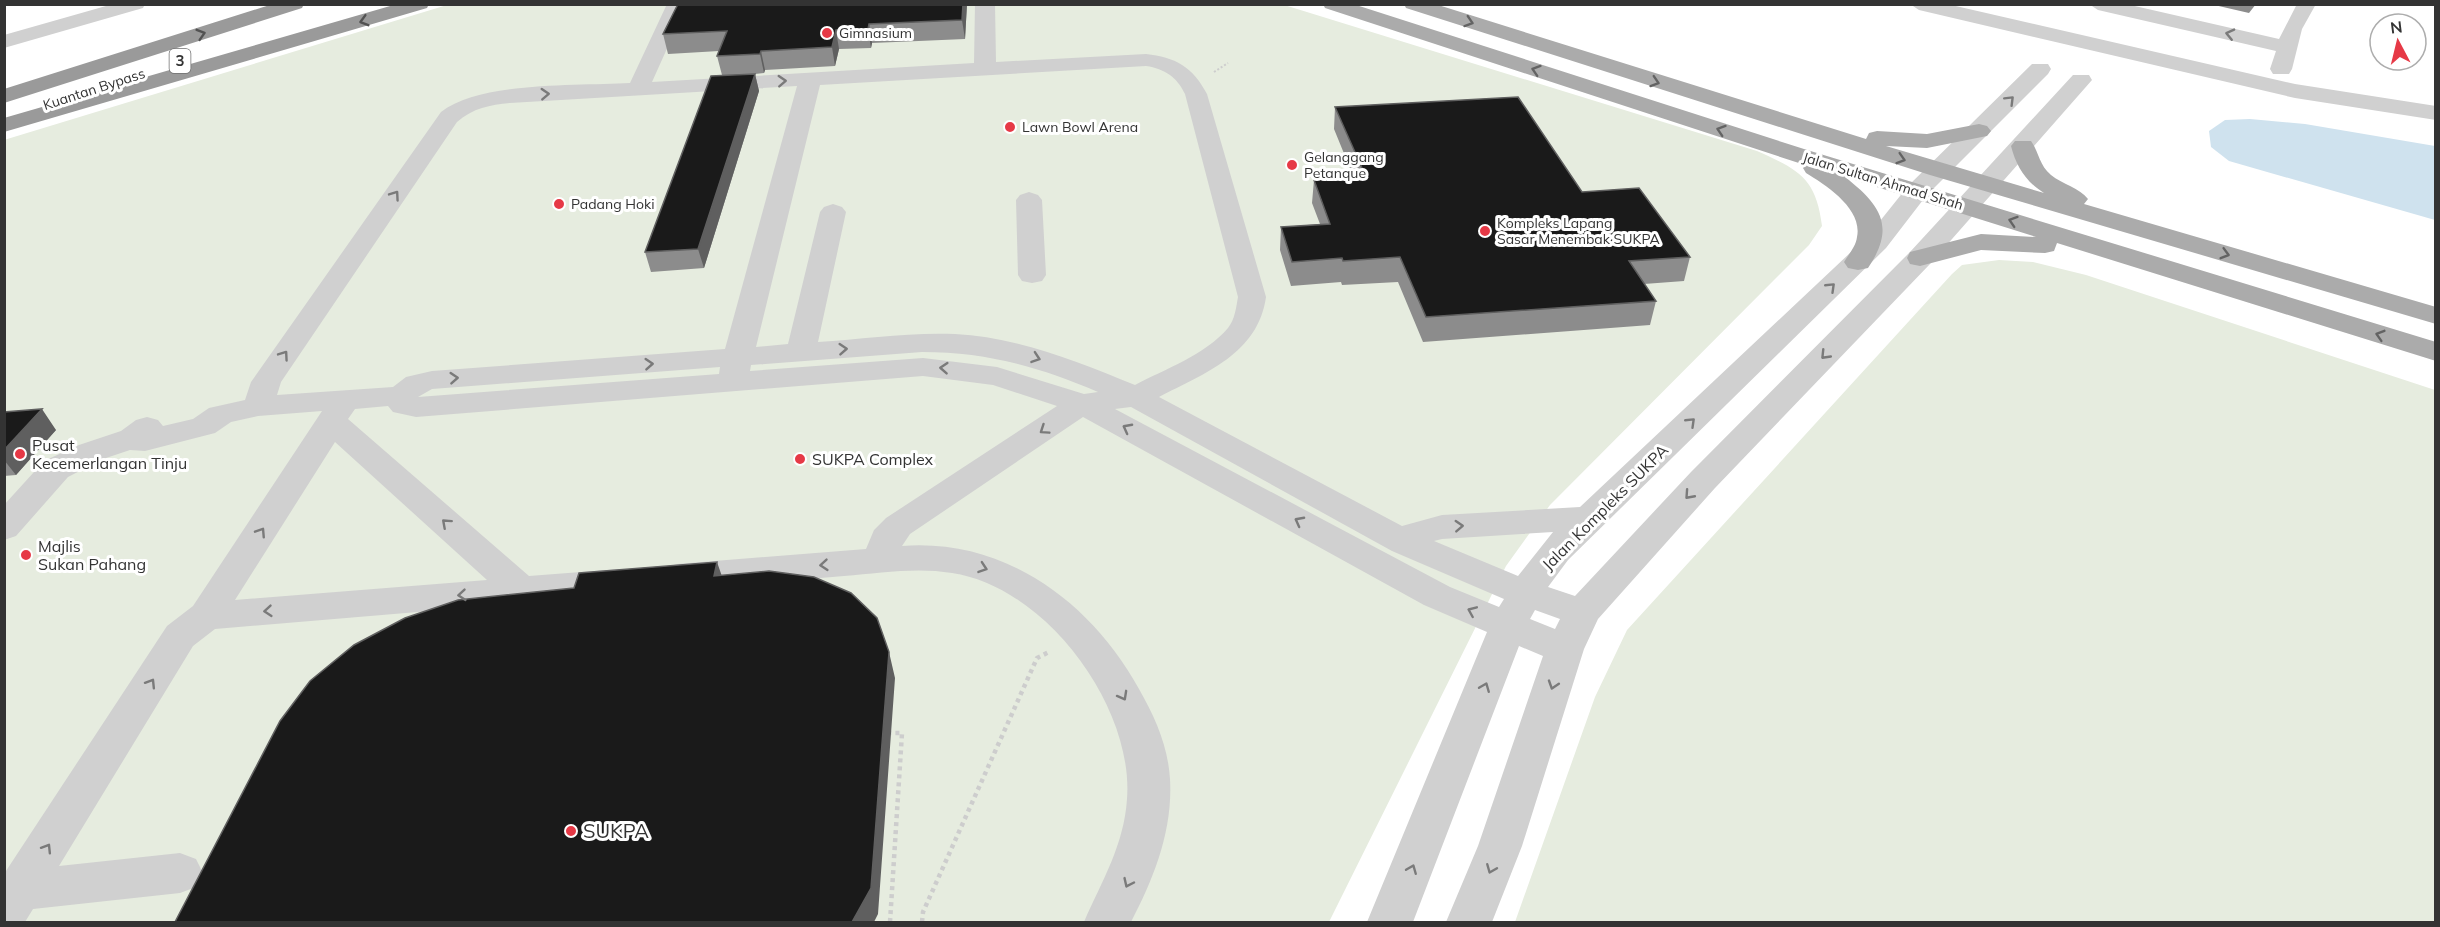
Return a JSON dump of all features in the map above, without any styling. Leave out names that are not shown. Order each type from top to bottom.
[{"type":"highway","points":[[4,86],[234,4]]},
{"type":"highway","name":"Kuantan Bypass","points":[[4,96],[295,4]]},
{"type":"highway","name":"Kuantan Bypass","points":[[4,118],[355,4]]},
{"type":"highway","points":[[4,125],[420,4]]},
{"type":"main road","name":"Jalan Sultan Ahmad Shah","points":[[1332,4],[1749,139],[1928,181],[1977,196],[2187,277],[2436,352]]},
{"type":"main road","name":"Jalan Sultan Ahmad Shah","points":[[1413,4],[1783,123],[1928,181]]},
{"type":"main road","points":[[1783,123],[1889,140],[1927,141],[1979,131]]},
{"type":"main road","points":[[1749,139],[1797,158],[1824,173],[1849,193],[1859,205],[1872,232],[1870,241],[1857,262]]},
{"type":"main road","points":[[2023,146],[2026,162],[2056,190],[2190,244]]},
{"type":"main road","name":"Jalan Sultan Ahmad Shah","points":[[1977,196],[2190,244],[2436,316]]},
{"type":"main road","points":[[1920,258],[1981,242],[2022,243],[2060,248],[2187,277]]},
{"type":"street","points":[[4,42],[136,4]]},
{"type":"street","points":[[638,89],[677,4]]},
{"type":"street","points":[[985,4],[985,70]]},
{"type":"street","points":[[1919,4],[2295,92],[2436,113]]},
{"type":"street","points":[[1975,4],[2279,76],[2436,101]]},
{"type":"street","points":[[2098,4],[2289,38]]},
{"type":"street","points":[[2184,4],[2289,38]]},
{"type":"street","points":[[2279,76],[2289,38],[2307,4]]},
{"type":"street","name":"Jalan Kompleks SUKPA","points":[[1390,922],[1508,626],[1524,593],[1555,551],[1877,243],[1928,181],[2043,66],[2048,51],[2043,43],[2014,27]]},
{"type":"street","points":[[258,406],[266,382],[453,113],[473,104],[502,97],[1161,61],[1181,71],[1197,94],[1252,297],[1252,307],[1239,334],[1226,347],[1136,397],[1082,404],[898,526],[886,539],[882,560]]},
{"type":"street","points":[[1469,922],[1500,846],[1565,649],[1582,612],[1703,480],[1920,258],[2084,76],[2101,68],[2126,64],[2178,65]]},
{"type":"street","points":[[735,369],[810,80]]},
{"type":"street","points":[[1029,200],[1032,275]]},
{"type":"street","points":[[801,352],[833,212]]},
{"type":"street","points":[[735,369],[801,352],[957,343],[1002,349],[1061,366],[1136,397],[1404,542],[1524,593],[1582,612]]},
{"type":"street","points":[[4,528],[56,469],[91,452],[132,438],[136,441],[145,441],[204,426],[220,415],[258,406],[339,411],[401,396],[399,399],[404,405],[416,406],[735,369],[948,368],[996,376],[1082,404],[1437,596],[1565,649]]},
{"type":"street","points":[[339,411],[521,590]]},
{"type":"street","points":[[12,902],[180,636],[206,616],[339,411]]},
{"type":"street","points":[[1404,542],[1416,533],[1442,527],[1591,518]]},
{"type":"street","points":[[206,616],[882,560],[947,558],[968,562],[1007,577],[1047,601],[1065,616],[1113,678],[1138,727],[1149,778],[1147,822],[1131,878],[1107,922]]},
{"type":"street","points":[[12,902],[180,873]]},
{"type":"path","points":[[922,922],[923,912],[1037,658]]},
{"type":"path","points":[[890,922],[902,733],[891,733]]},
{"type":"shaded area","name":"SUKPA Complex","points":[[1281,4],[1757,151],[1794,170],[1810,186],[1822,226],[1809,245],[1550,505],[1506,566],[1329,922],[5,922],[4,140],[447,5]]},
{"type":"shaded area","points":[[1999,260],[2033,262],[2086,275],[2435,390],[2435,922],[1515,922],[1595,697],[1627,630],[1952,274],[1962,265]]},
{"type":"water","points":[[2250,119],[2305,124],[2435,146],[2435,220],[2229,161],[2211,147],[2209,131],[2225,120]]},
{"type":"building","name":"Gimnasium","points":[[678,4],[963,4],[962,20],[869,24],[868,29],[836,30],[832,47],[717,56],[727,31],[663,34]]},
{"type":"building","points":[[755,74],[698,249],[645,252],[711,76]]},
{"type":"building","name":"Kompleks Lapang Sasar Menembak SUKPA","points":[[1518,97],[1582,192],[1639,188],[1690,257],[1629,261],[1656,301],[1426,317],[1400,257],[1292,262],[1281,227],[1330,224],[1314,180],[1366,177],[1335,107]]},
{"type":"building","points":[[42,409],[4,450],[4,412]]},
{"type":"building","name":"SUKPA","points":[[717,562],[714,576],[769,571],[814,577],[851,593],[877,618],[889,652],[871,888],[852,922],[175,922],[280,721],[310,681],[354,645],[405,618],[458,600],[574,588],[579,573]]},
{"type":"place","name":"Gimnasium","points":[[827,33]]},
{"type":"place","name":"Lawn Bowl Arena","points":[[1010,127]]},
{"type":"place","name":"Gelanggang Petanque","points":[[1292,165]]},
{"type":"place","name":"Padang Hoki","points":[[559,204]]},
{"type":"place","name":"Kompleks Lapang Sasar Menembak SUKPA","points":[[1485,231]]},
{"type":"place","name":"Pusat Kecemerlangan Tinju","points":[[20,454]]},
{"type":"place","name":"SUKPA Complex","points":[[800,459]]},
{"type":"place","name":"Majlis Sukan Pahang","points":[[26,555]]},
{"type":"place","name":"SUKPA","points":[[571,831]]}]
